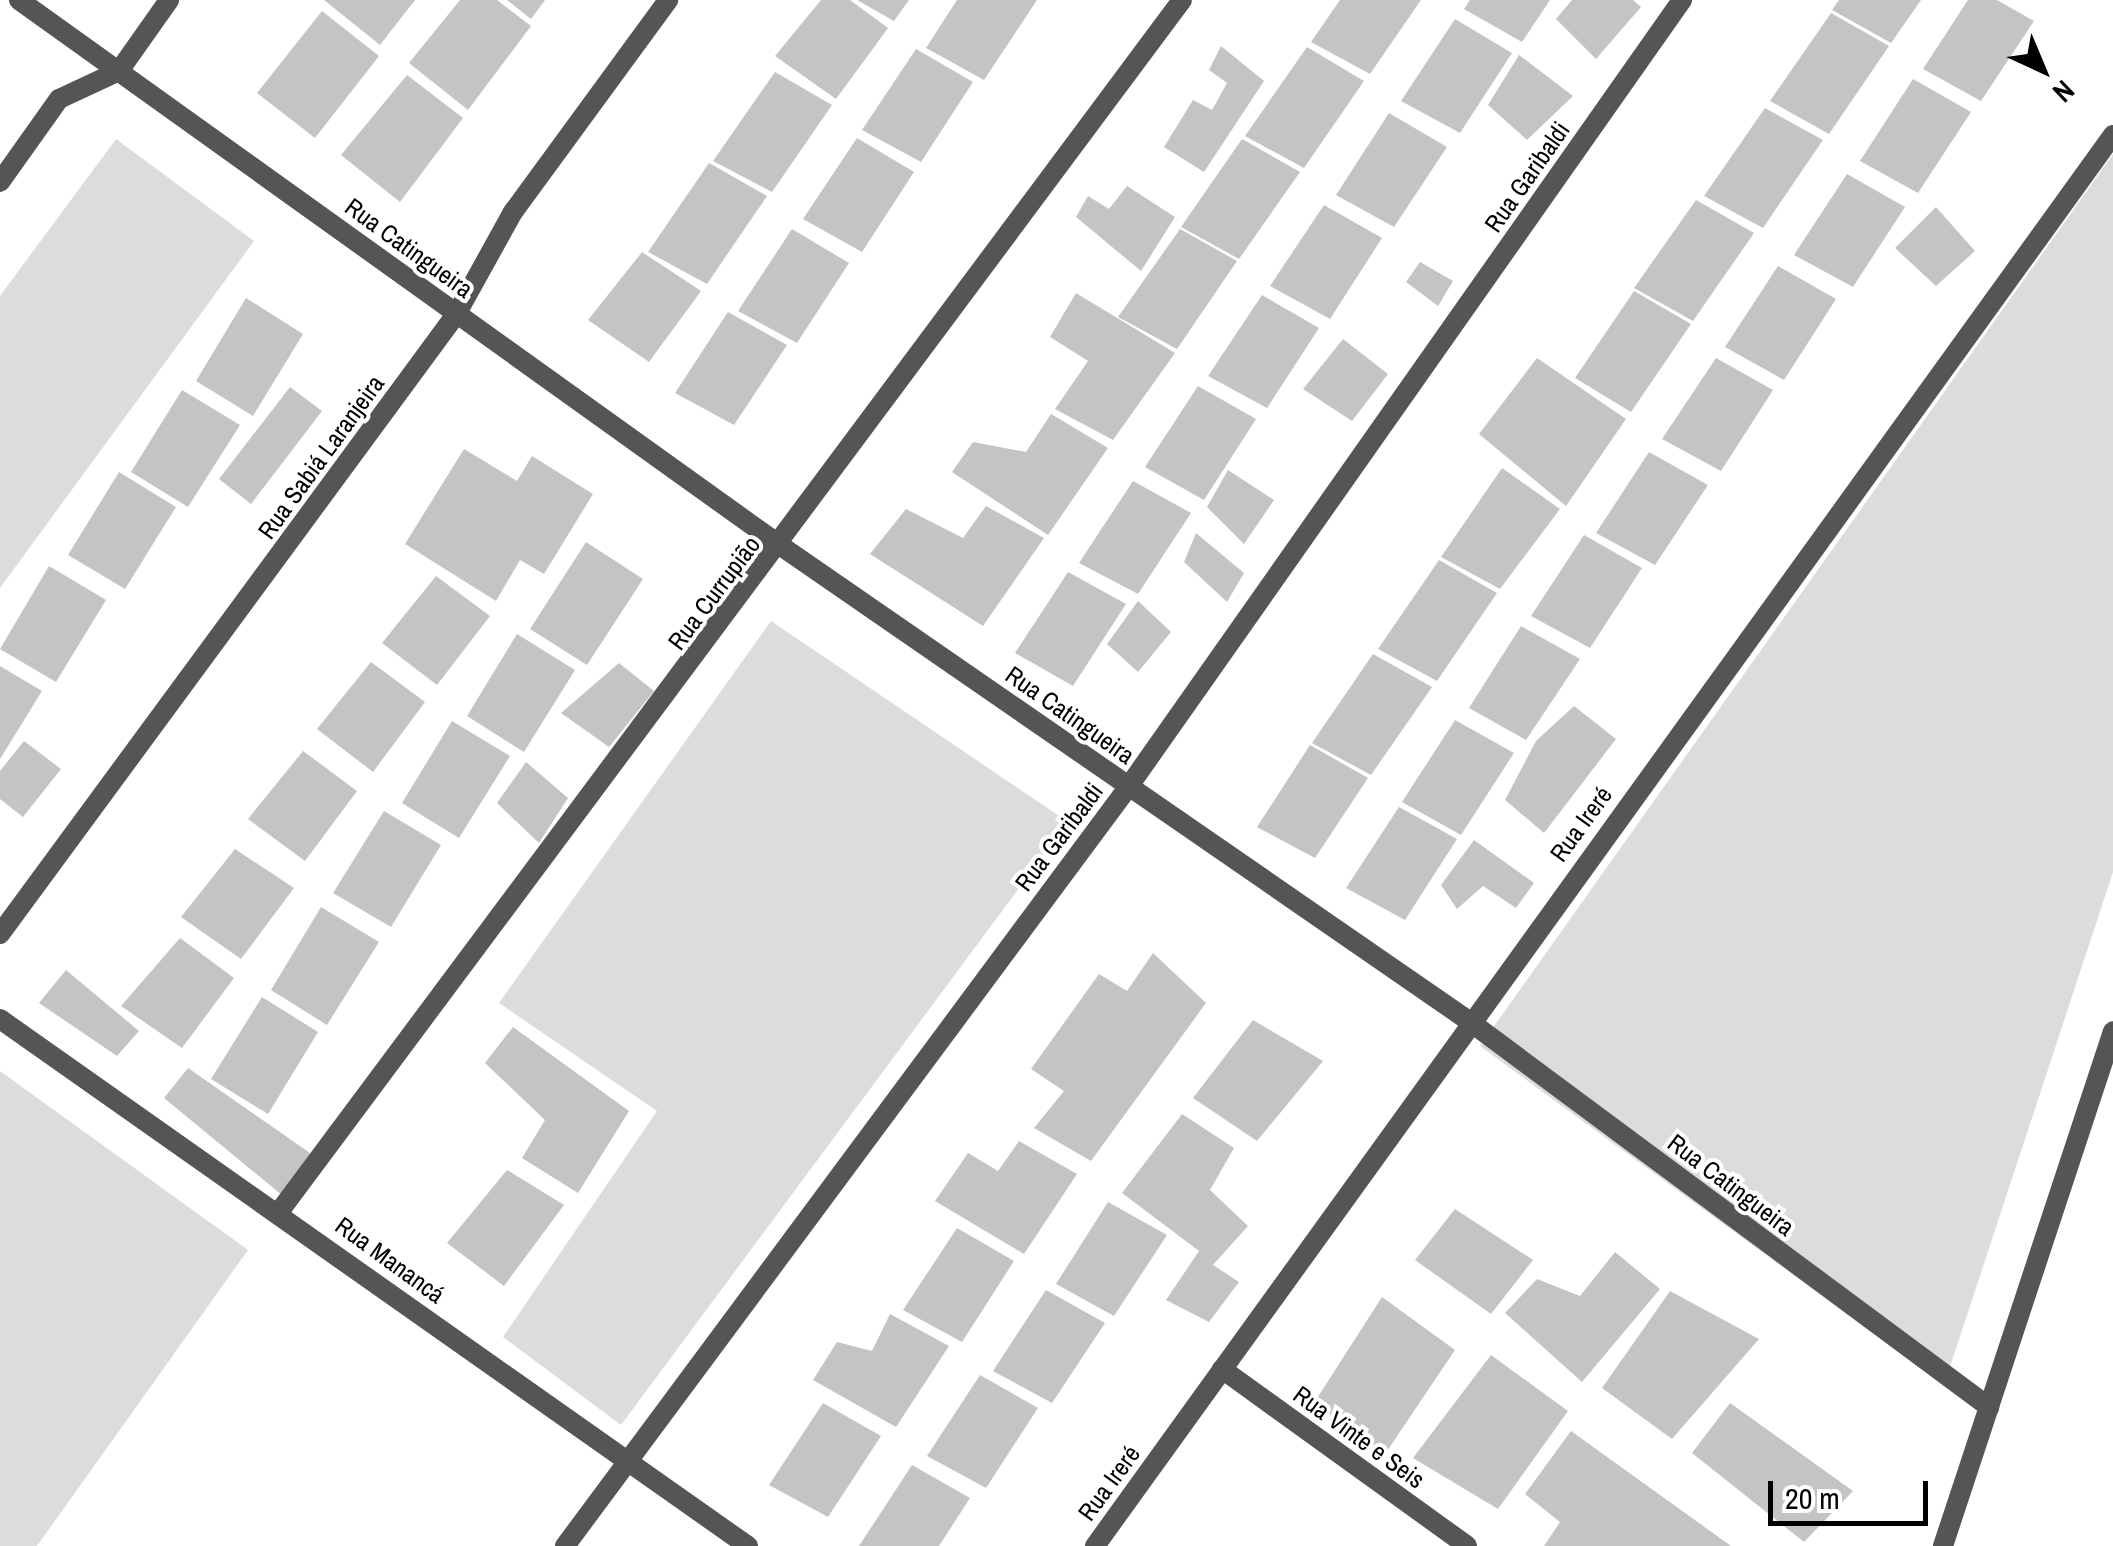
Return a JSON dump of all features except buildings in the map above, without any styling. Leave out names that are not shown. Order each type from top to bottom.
[{"type":"street","name":"Rua Catingueira","points":[[19,0],[782,546],[1469,1021],[1989,1407]]},
{"type":"street","points":[[0,182],[60,98],[119,71],[168,0]]},
{"type":"street","name":"Rua Sabiá Laranjeira","points":[[0,934],[458,313],[514,212],[668,0]]},
{"type":"street","name":"Rua Currupião","points":[[279,1212],[782,546],[1182,0]]},
{"type":"street","name":"Rua Garibaldi","points":[[565,1546],[1129,786],[1682,0]]},
{"type":"street","name":"Rua Ireré","points":[[1094,1546],[1469,1021],[2113,135]]},
{"type":"street","name":"Rua Manancá","points":[[0,1019],[748,1546]]},
{"type":"street","points":[[1943,1546],[2113,1031]]},
{"type":"street","name":"Rua Vinte e Seis","points":[[1222,1369],[1467,1546]]},
{"type":"shaded area","points":[[116,139],[254,241],[0,588],[0,296]]},
{"type":"shaded area","points":[[2113,154],[2113,872],[1944,1385],[1480,1046]]},
{"type":"shaded area","points":[[771,621],[1068,822],[621,1425],[503,1337],[657,1111],[499,1003]]},
{"type":"shaded area","points":[[0,1071],[248,1250],[37,1546],[0,1546]]}]
